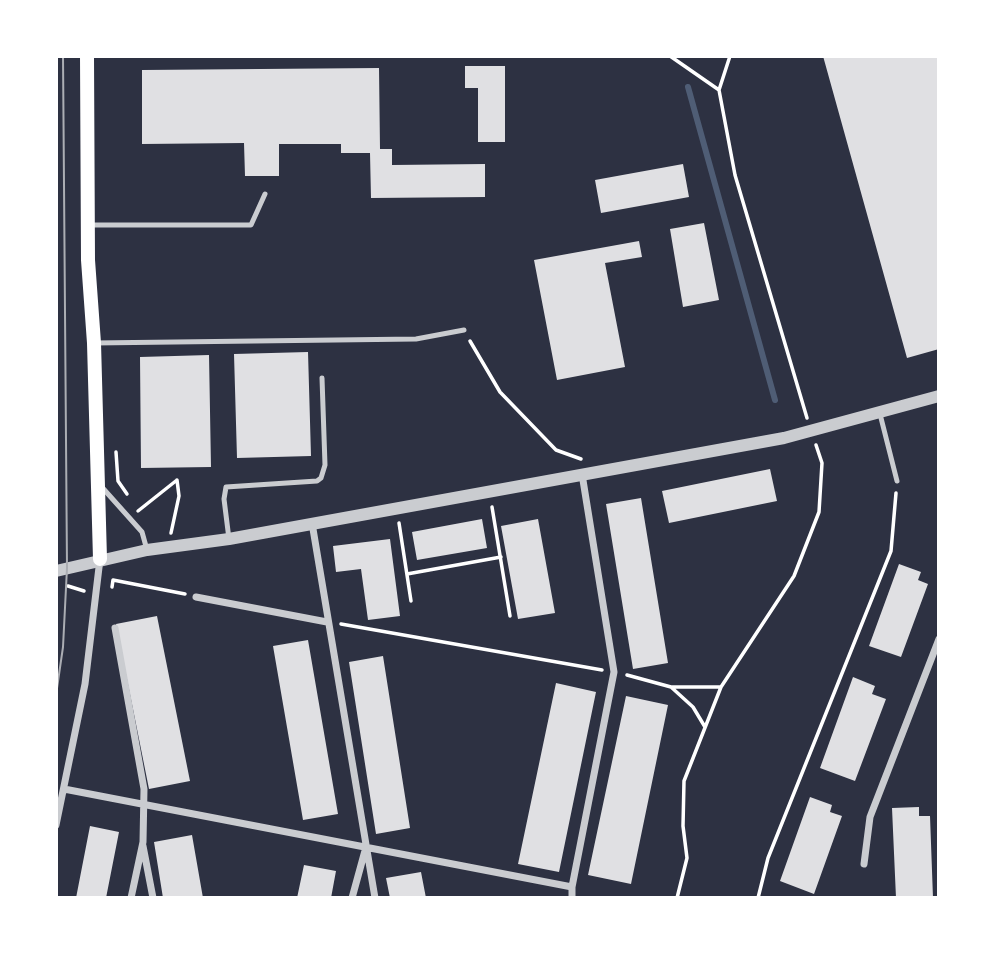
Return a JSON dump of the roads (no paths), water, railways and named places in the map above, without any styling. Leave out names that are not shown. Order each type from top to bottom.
[{"type":"main road","points":[[87,56],[88,225],[100,559]]},
{"type":"street","points":[[56,571],[147,550],[229,539],[811,430],[880,414],[939,396]]},
{"type":"street","points":[[572,898],[614,672],[582,473]]},
{"type":"street","points":[[312,522],[375,898]]},
{"type":"street","points":[[56,825],[85,684],[100,559]]},
{"type":"street","points":[[196,597],[327,622]]},
{"type":"street","points":[[115,628],[144,789],[143,842],[131,898]]},
{"type":"street","points":[[864,864],[870,817],[939,639]]},
{"type":"street","points":[[64,789],[572,887]]},
{"type":"street","points":[[143,842],[153,898]]},
{"type":"street","points":[[352,898],[367,847]]},
{"type":"lane","points":[[88,225],[251,225],[265,194]]},
{"type":"lane","points":[[94,343],[416,339],[464,330]]},
{"type":"lane","points":[[229,539],[224,499],[226,487],[317,481],[321,478],[325,465],[322,378]]},
{"type":"lane","points":[[880,414],[897,481]]},
{"type":"lane","points":[[99,484],[142,532],[147,550]]},
{"type":"waterway","points":[[688,87],[775,400]]},
{"type":"tram line","points":[[56,695],[63,647],[67,568],[63,56]]}]
